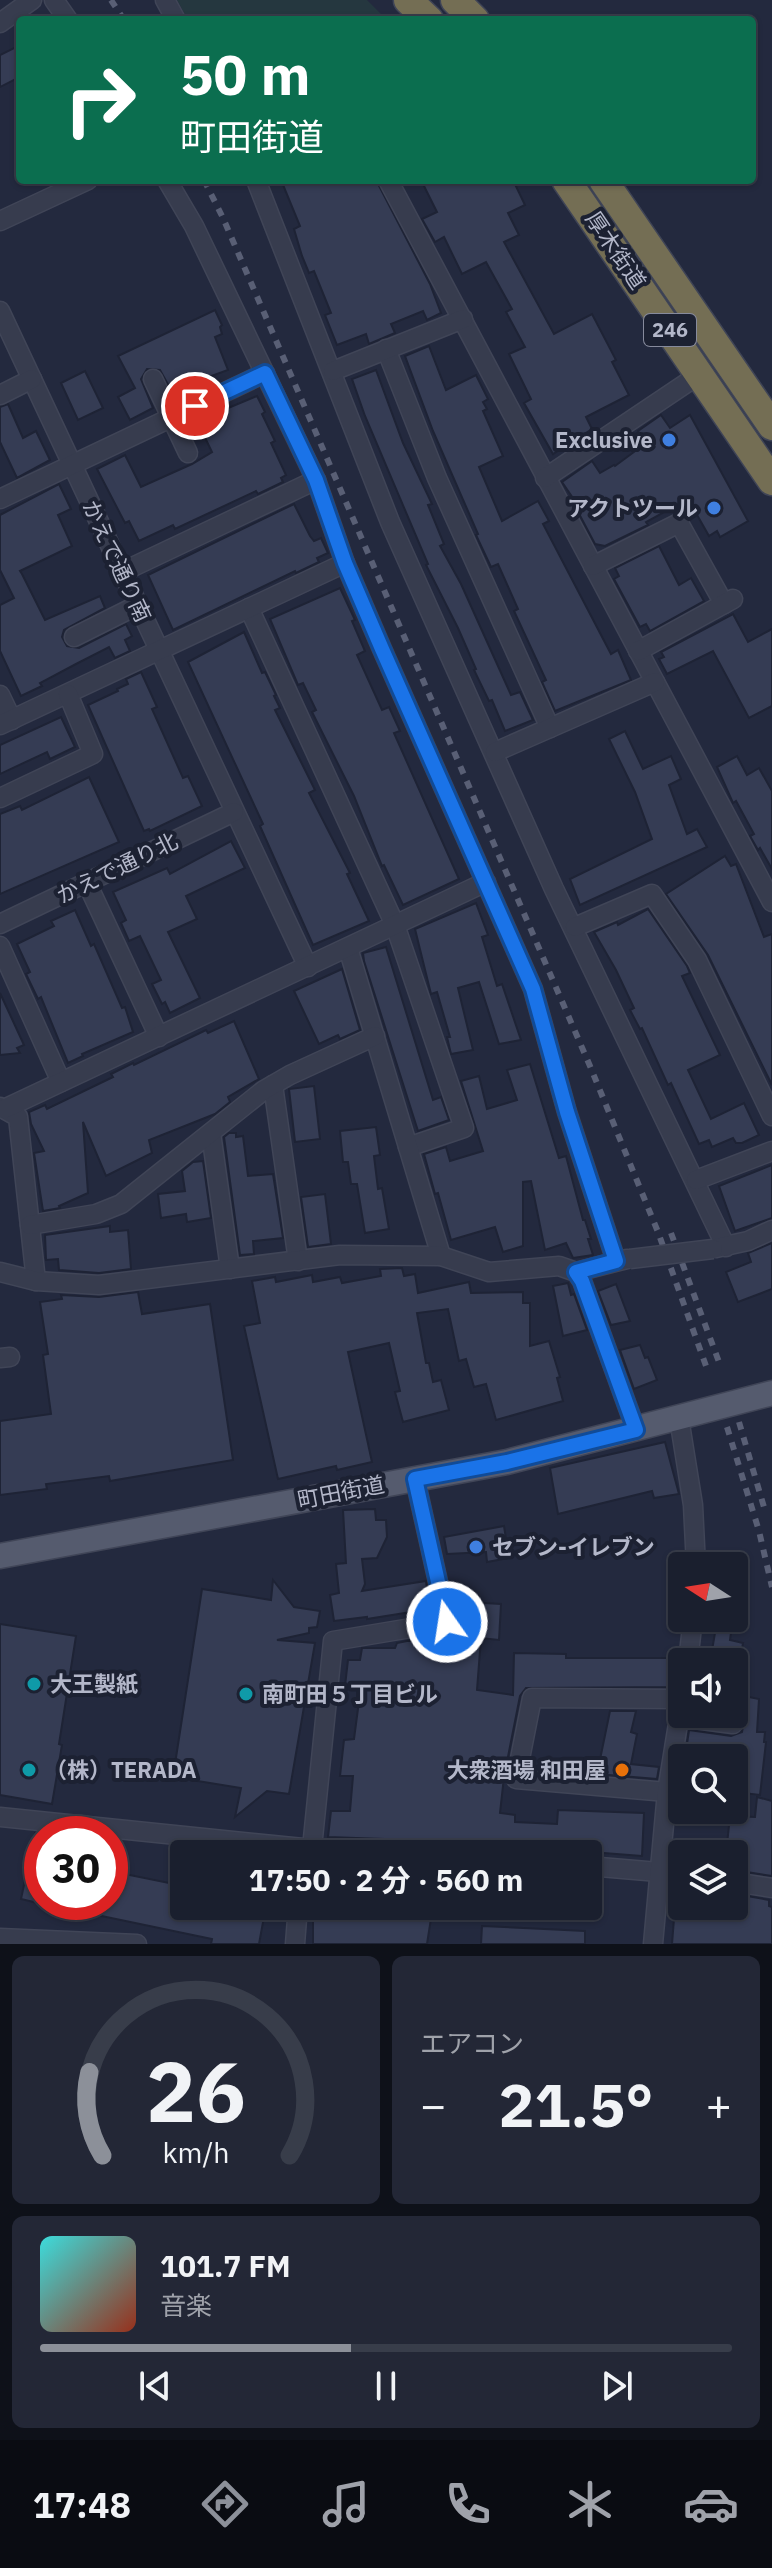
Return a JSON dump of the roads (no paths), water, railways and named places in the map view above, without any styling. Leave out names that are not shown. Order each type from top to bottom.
[{"type":"highway","points":[[408,0],[425,16]]},
{"type":"highway","points":[[455,0],[471,16]]},
{"type":"highway","name":"厚木街道","points":[[569,184],[772,481]]},
{"type":"highway","name":"厚木街道","points":[[606,184],[772,426]]},
{"type":"main road","name":"町田街道","points":[[0,1556],[507,1462],[772,1393]]},
{"type":"street","points":[[0,23],[32,0]]},
{"type":"street","points":[[0,221],[79,184]]},
{"type":"street","points":[[169,184],[194,226],[316,480],[345,563],[533,989],[567,1112],[623,1260]]},
{"type":"street","points":[[258,184],[390,522],[554,889],[696,1180],[720,1248]]},
{"type":"street","points":[[390,184],[772,902]]},
{"type":"street","name":"かえで通り南","points":[[0,311],[308,967]]},
{"type":"street","points":[[333,371],[463,319]]},
{"type":"street","points":[[386,349],[437,478],[550,728]]},
{"type":"street","points":[[0,499],[265,373]]},
{"type":"street","points":[[545,478],[700,374]]},
{"type":"street","points":[[0,395],[32,379]]},
{"type":"street","points":[[153,379],[188,453]]},
{"type":"street","points":[[122,572],[316,480]]},
{"type":"street","points":[[593,566],[679,523],[728,601],[638,651]]},
{"type":"street","points":[[0,695],[6,723],[345,563]]},
{"type":"street","points":[[74,637],[138,605]]},
{"type":"street","points":[[249,608],[395,925],[464,1128],[408,1147]]},
{"type":"street","points":[[495,752],[655,682]]},
{"type":"street","points":[[0,798],[93,754],[68,694]]},
{"type":"street","name":"かえで通り北","points":[[0,924],[234,812]]},
{"type":"street","points":[[2,1108],[486,882]]},
{"type":"street","points":[[87,883],[159,1037]]},
{"type":"street","points":[[575,927],[652,894],[697,960],[772,1116]]},
{"type":"street","points":[[0,946],[61,1082]]},
{"type":"street","points":[[348,948],[441,1256]]},
{"type":"street","points":[[30,1225],[96,1214],[121,1204],[273,1085],[375,1036]]},
{"type":"street","points":[[273,1085],[298,1261]]},
{"type":"street","points":[[2,1108],[18,1117],[36,1281]]},
{"type":"street","points":[[211,1133],[230,1269]]},
{"type":"street","points":[[696,1180],[772,1151]]},
{"type":"street","points":[[0,1272],[36,1281],[99,1285],[340,1255],[441,1256],[489,1272],[559,1266],[576,1272],[623,1260],[720,1248],[772,1230]]},
{"type":"street","points":[[576,1272],[582,1281],[636,1430]]},
{"type":"street","points":[[679,1418],[693,1505],[695,1552]]},
{"type":"street","points":[[307,1840],[333,1641],[447,1622],[415,1479]]},
{"type":"street","points":[[668,1704],[532,1698],[516,1779],[668,1780]]},
{"type":"street","points":[[653,1944],[668,1815]]},
{"type":"street","points":[[0,1817],[213,1840]]},
{"type":"street","points":[[602,1867],[668,1871]]},
{"type":"street","points":[[748,1884],[772,1888]]},
{"type":"street","points":[[295,1944],[297,1920]]},
{"type":"street","points":[[0,1938],[137,1944]]},
{"type":"railway","points":[[111,0],[121,16]]},
{"type":"railway","points":[[206,184],[590,1066],[658,1232],[706,1366]]},
{"type":"railway","points":[[671,1233],[719,1362]]},
{"type":"railway","points":[[739,1422],[766,1514]]},
{"type":"railway","points":[[727,1427],[759,1531],[772,1587]]},
{"type":"place","name":"Exclusive","points":[[669,440]]},
{"type":"place","name":"アクトツール","points":[[714,508]]},
{"type":"place","name":"セブン-イレブン","points":[[476,1547]]},
{"type":"place","name":"大王製紙","points":[[34,1684]]},
{"type":"place","name":"南町田５丁目ビル","points":[[246,1694]]},
{"type":"place","name":"（株）TERADA","points":[[29,1770]]},
{"type":"place","name":"大衆酒場 和田屋","points":[[622,1770]]}]
